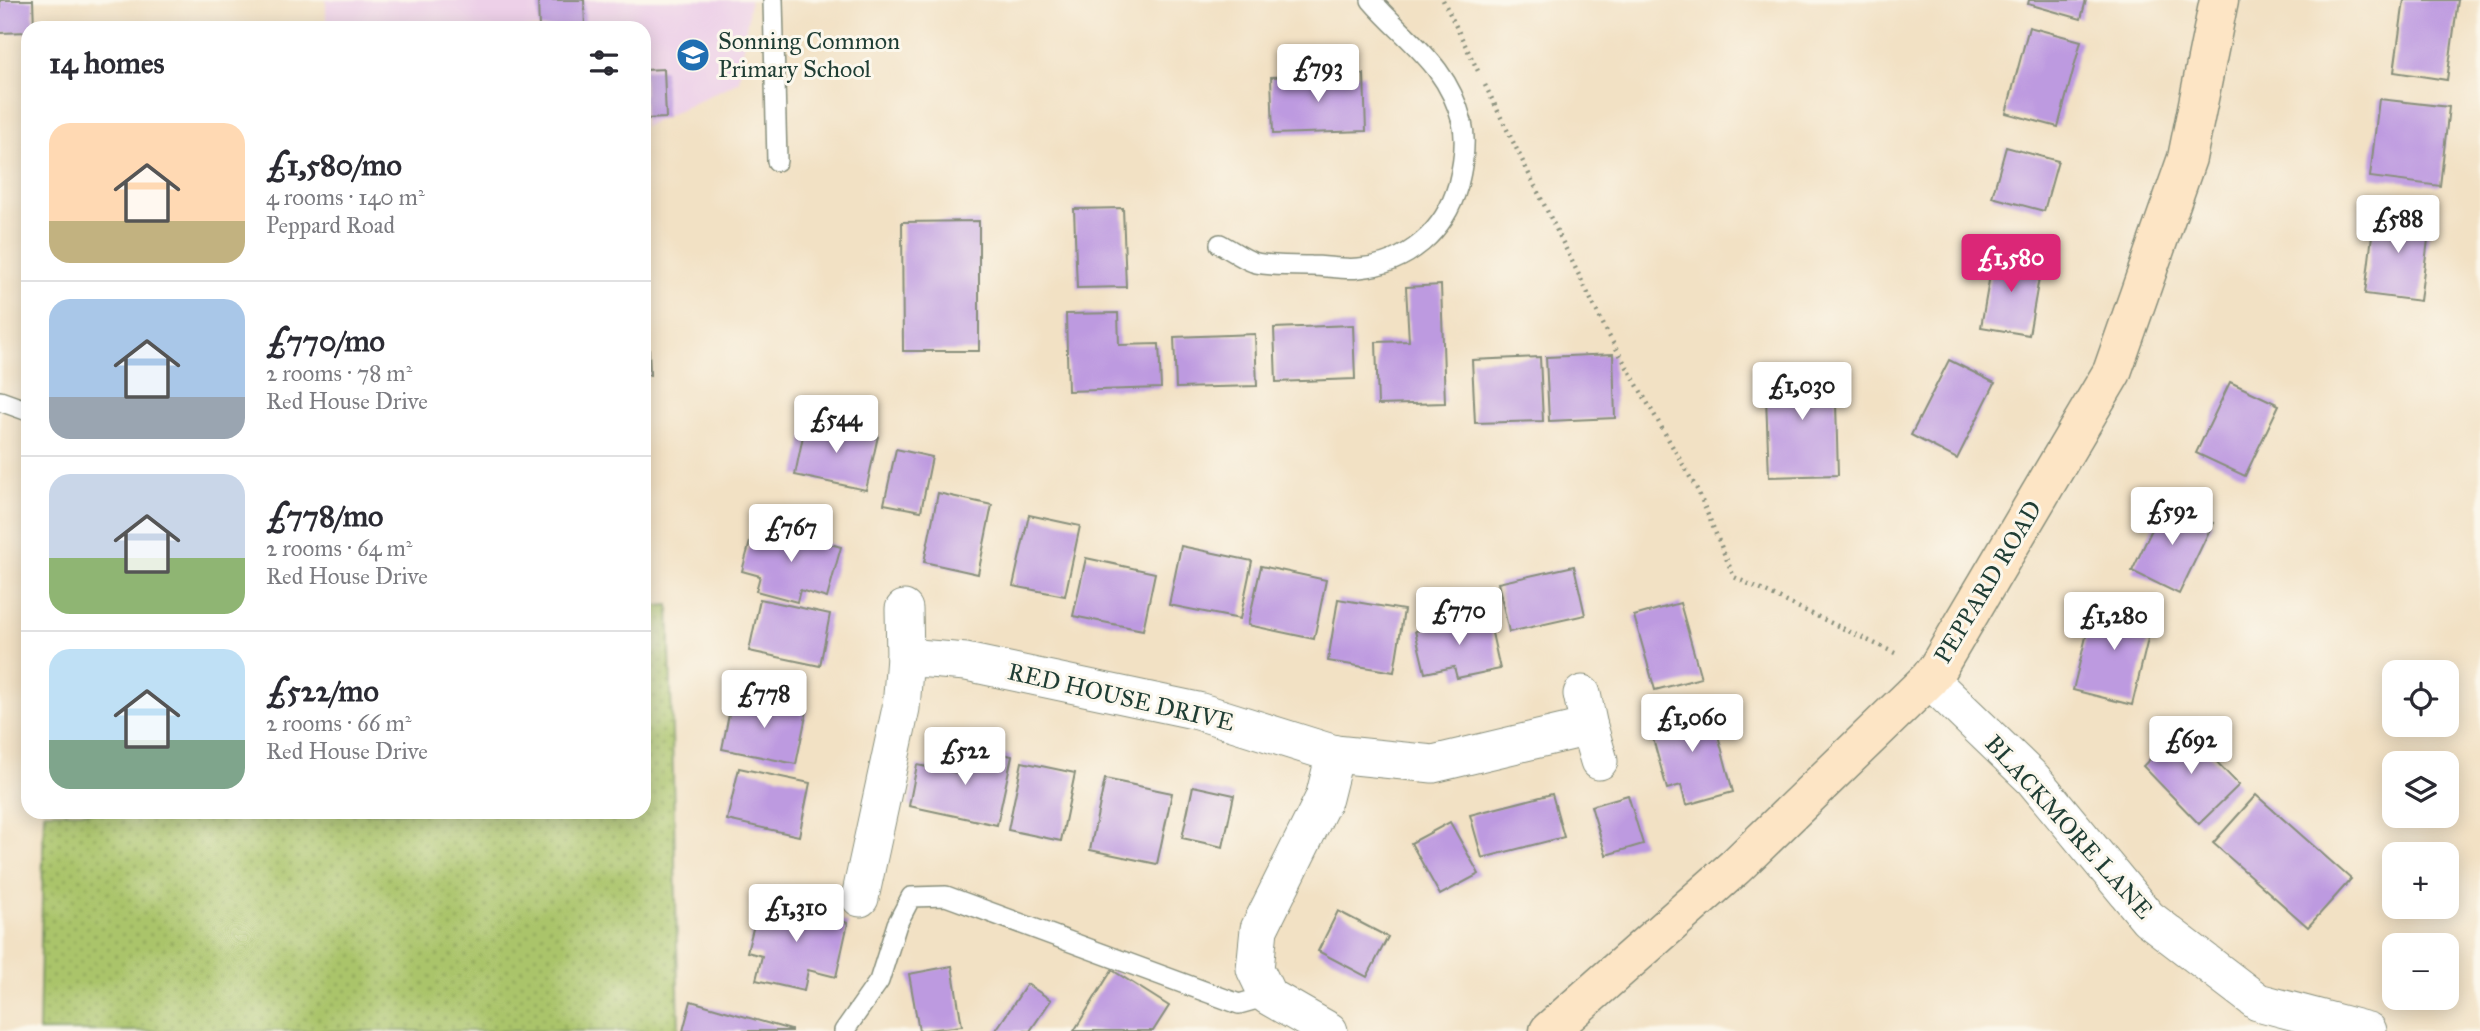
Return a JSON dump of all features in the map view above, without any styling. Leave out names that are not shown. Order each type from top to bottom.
[{"type":"main road","name":"PEPPARD ROAD","points":[[1549,1031],[1735,867],[1934,673],[2112,372],[2187,158],[2219,0]]},
{"type":"street","points":[[860,898],[901,708],[905,657],[904,609]]},
{"type":"street","name":"RED HOUSE DRIVE","points":[[905,657],[966,662],[1198,711],[1335,754],[1433,764],[1585,710],[1600,761]]},
{"type":"street","name":"BLACKMORE LANE","points":[[1934,673],[2033,779],[2148,918],[2258,1002],[2368,1031]]},
{"type":"street","points":[[1329,1031],[1268,996],[1255,968],[1259,929],[1324,798],[1335,754]]},
{"type":"lane","points":[[773,0],[776,161]]},
{"type":"lane","points":[[1220,244],[1254,262],[1359,268],[1389,262],[1416,248],[1437,229],[1452,204],[1460,178],[1464,150],[1462,124],[1454,98],[1438,68],[1371,0]]},
{"type":"lane","points":[[0,401],[21,408]]},
{"type":"lane","points":[[844,1031],[879,981],[897,925],[911,897],[946,896],[1239,1004],[1268,996]]},
{"type":"path","points":[[1443,0],[1608,334],[1698,491],[1734,577],[1934,673]]},
{"type":"shaded area","name":"Sonning Common Primary School","points":[[326,0],[750,0],[739,81],[651,124],[651,21],[326,21]]},
{"type":"green space","points":[[669,605],[679,1031],[39,1031],[44,819],[651,819],[651,606]]},
{"type":"building","points":[[0,0],[33,0],[34,21],[21,21],[21,32],[0,33]]},
{"type":"building","points":[[538,0],[584,0],[585,21],[539,21]]},
{"type":"building","points":[[2029,0],[2086,0],[2081,19],[2028,4]]},
{"type":"building","points":[[2404,0],[2458,0],[2447,80],[2394,72]]},
{"type":"building","points":[[2029,27],[2081,41],[2058,127],[2006,113]]},
{"type":"building","points":[[664,69],[666,118],[651,119],[651,70]]},
{"type":"building","points":[[1364,74],[1366,131],[1273,134],[1271,77]]},
{"type":"building","points":[[2379,99],[2449,107],[2440,186],[2370,177]]},
{"type":"building","points":[[2006,147],[2058,161],[2044,211],[1992,197]]},
{"type":"building","points":[[1123,208],[1126,287],[1077,288],[1074,209]]},
{"type":"building","points":[[2375,210],[2431,217],[2420,301],[2365,294]]},
{"type":"building","points":[[979,221],[979,351],[903,351],[902,222]]},
{"type":"building","points":[[1994,252],[2042,261],[2029,335],[1981,327]]},
{"type":"building","points":[[1441,285],[1445,403],[1378,405],[1376,342],[1409,341],[1406,287]]},
{"type":"building","points":[[1118,313],[1119,345],[1159,344],[1161,388],[1068,391],[1066,314]]},
{"type":"building","points":[[1353,325],[1355,379],[1276,382],[1274,328]]},
{"type":"building","points":[[1255,334],[1257,386],[1176,388],[1174,337]]},
{"type":"building","points":[[1613,354],[1615,418],[1549,421],[1546,357]]},
{"type":"building","points":[[1540,357],[1543,421],[1475,423],[1472,360]]},
{"type":"building","points":[[1949,360],[1995,383],[1957,459],[1911,435]]},
{"type":"building","points":[[1835,367],[1838,475],[1769,477],[1765,370]]},
{"type":"building","points":[[2230,382],[2279,405],[2245,476],[2196,453]]},
{"type":"building","points":[[806,421],[878,436],[866,490],[795,475]]},
{"type":"building","points":[[896,449],[932,457],[921,511],[884,504]]},
{"type":"building","points":[[938,493],[992,505],[978,574],[924,562]]},
{"type":"building","points":[[2166,500],[2213,523],[2179,594],[2132,571]]},
{"type":"building","points":[[1029,515],[1080,526],[1065,596],[1013,586]]},
{"type":"building","points":[[774,528],[841,547],[827,598],[800,590],[797,602],[756,591],[760,576],[742,571],[753,531],[772,536]]},
{"type":"building","points":[[1181,546],[1252,561],[1240,619],[1169,605]]},
{"type":"building","points":[[1086,558],[1155,573],[1143,630],[1073,616]]},
{"type":"building","points":[[1261,566],[1326,580],[1314,639],[1248,625]]},
{"type":"building","points":[[1574,566],[1585,615],[1509,632],[1498,583]]},
{"type":"building","points":[[760,599],[830,614],[820,666],[749,651]]},
{"type":"building","points":[[1338,599],[1404,610],[1394,672],[1328,661]]},
{"type":"building","points":[[2095,600],[2154,614],[2132,705],[2073,690]]},
{"type":"building","points":[[1680,603],[1701,678],[1655,690],[1634,616]]},
{"type":"building","points":[[1488,615],[1500,669],[1457,678],[1454,667],[1425,673],[1415,631]]},
{"type":"building","points":[[733,695],[807,711],[796,764],[722,749]]},
{"type":"building","points":[[1710,705],[1733,792],[1686,805],[1681,785],[1667,789],[1648,721]]},
{"type":"building","points":[[2183,727],[2239,785],[2199,824],[2143,766]]},
{"type":"building","points":[[964,746],[1012,756],[997,825],[909,806],[917,765],[958,773]]},
{"type":"building","points":[[1022,762],[1075,773],[1061,841],[1008,830]]},
{"type":"building","points":[[739,768],[810,783],[799,836],[727,820]]},
{"type":"building","points":[[1105,779],[1172,793],[1157,864],[1090,850]]},
{"type":"building","points":[[1193,786],[1234,795],[1223,847],[1182,838]]},
{"type":"building","points":[[1552,794],[1564,837],[1482,858],[1470,815]]},
{"type":"building","points":[[1628,795],[1643,844],[1606,855],[1591,806]]},
{"type":"building","points":[[2256,795],[2351,879],[2308,927],[2213,843]]},
{"type":"building","points":[[1450,822],[1479,874],[1440,895],[1411,843]]},
{"type":"building","points":[[775,898],[820,910],[818,915],[848,923],[836,977],[808,970],[804,991],[756,980],[762,956],[747,952],[758,909],[771,913]]},
{"type":"building","points":[[1338,911],[1388,937],[1367,977],[1318,951]]},
{"type":"building","points":[[952,966],[962,1026],[919,1031],[909,974]]},
{"type":"building","points":[[1112,970],[1169,1006],[1153,1031],[1074,1031]]},
{"type":"building","points":[[1027,984],[1051,1000],[1030,1031],[996,1030]]},
{"type":"building","points":[[691,1001],[791,1030],[791,1031],[683,1031]]},
{"type":"place","name":"Sonning Common Primary School","points":[[693,55]]}]
